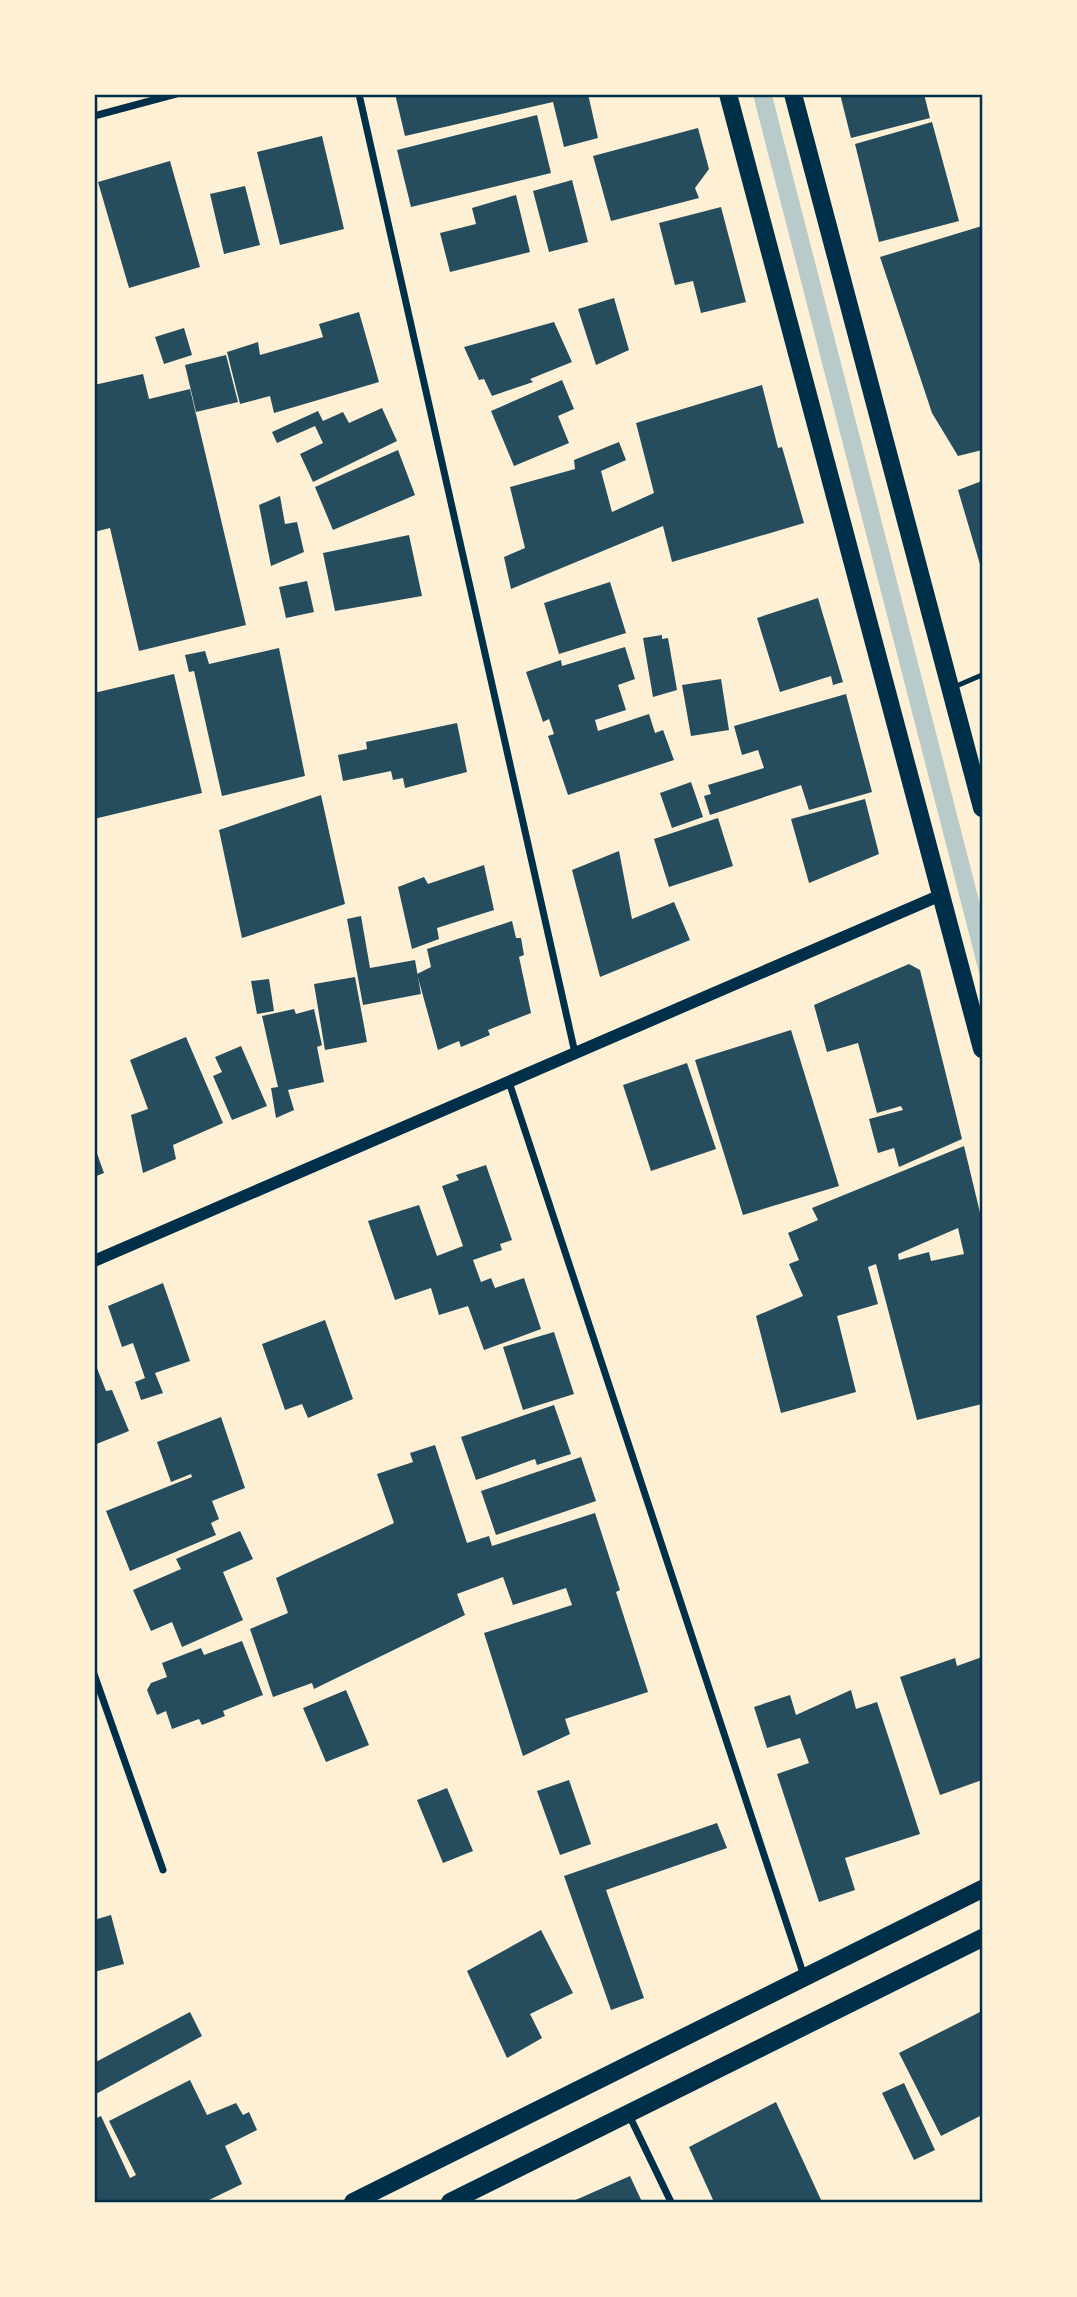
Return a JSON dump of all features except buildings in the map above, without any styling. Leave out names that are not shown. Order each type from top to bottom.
[{"type":"main road","points":[[728,94],[982,1049]]},
{"type":"main road","points":[[793,94],[982,808]]},
{"type":"main road","points":[[353,2203],[982,1889]]},
{"type":"main road","points":[[450,2203],[982,1938]]},
{"type":"street","points":[[94,116],[176,94]]},
{"type":"street","points":[[359,94],[575,1054]]},
{"type":"street","points":[[94,1261],[941,895]]},
{"type":"street","points":[[509,1082],[805,1978]]},
{"type":"street","points":[[94,1674],[163,1870]]},
{"type":"street","points":[[629,2113],[671,2203]]},
{"type":"lane","points":[[951,689],[982,674]]},
{"type":"shaded area","points":[[753,95],[772,95],[982,912],[982,984]]}]
